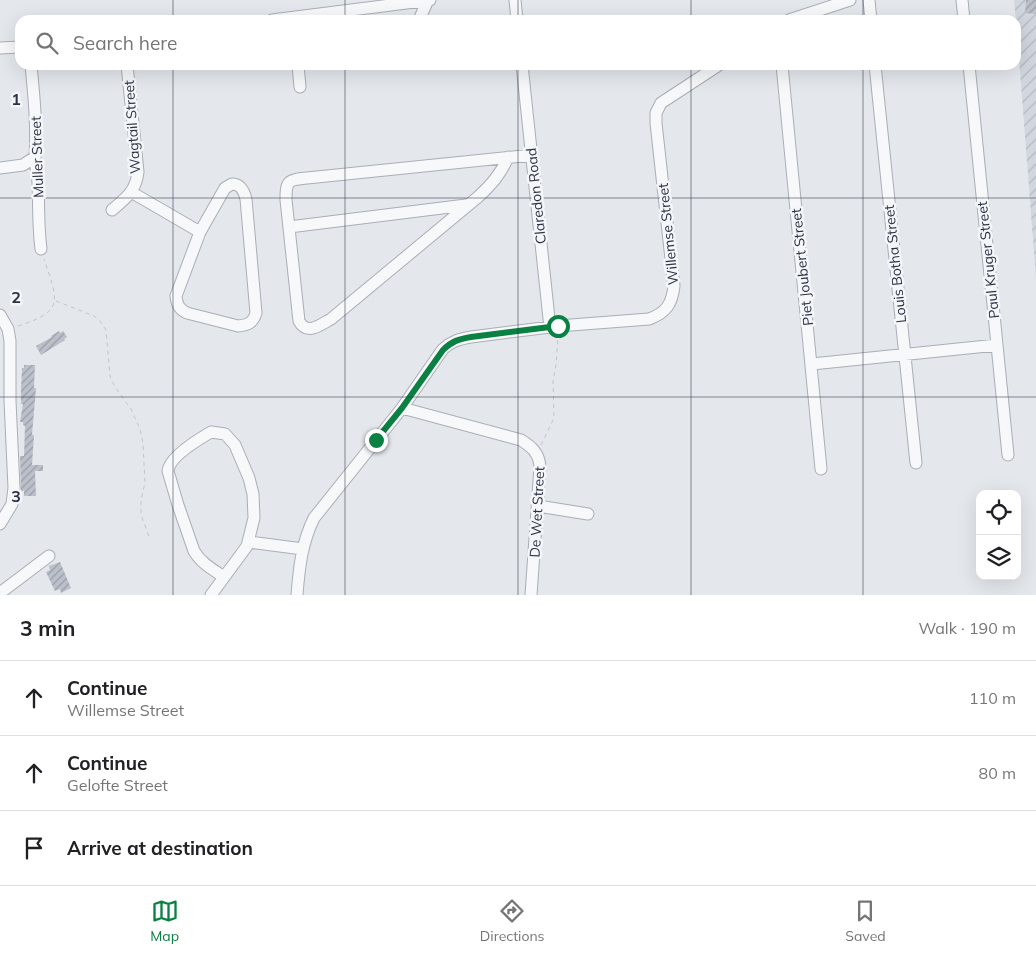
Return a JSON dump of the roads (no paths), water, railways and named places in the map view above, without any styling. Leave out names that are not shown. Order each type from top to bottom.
[{"type":"street","points":[[311,15],[429,0]]},
{"type":"street","points":[[422,15],[429,0]]},
{"type":"street","points":[[514,0],[516,15]]},
{"type":"street","points":[[804,15],[850,0]]},
{"type":"street","points":[[869,0],[870,15]]},
{"type":"street","points":[[962,0],[964,15]]},
{"type":"street","points":[[0,48],[15,47]]},
{"type":"street","name":"Muller Street","points":[[31,70],[37,126],[35,158],[38,182],[38,230],[41,249]]},
{"type":"street","name":"Wagtail Street","points":[[112,210],[131,192],[137,180],[138,172],[128,70]]},
{"type":"street","points":[[298,70],[300,87]]},
{"type":"street","name":"Claredon Road","points":[[523,70],[554,327]]},
{"type":"street","name":"Willemse Street","points":[[297,592],[303,549],[314,518],[402,408],[450,343],[459,339],[554,327],[649,318],[662,313],[669,306],[674,286],[656,113],[661,103],[711,70]]},
{"type":"street","name":"Piet Joubert Street","points":[[783,70],[821,468]]},
{"type":"street","name":"Louis Botha Street","points":[[876,70],[916,463]]},
{"type":"street","name":"Paul Kruger Street","points":[[969,70],[1008,455]]},
{"type":"street","points":[[508,157],[503,170],[495,180],[468,205],[331,319],[316,328],[310,329],[302,326],[299,321],[286,186],[292,180],[508,157],[532,155]]},
{"type":"street","points":[[0,168],[23,165],[35,158]]},
{"type":"street","points":[[236,184],[242,188],[246,199],[256,313],[249,324],[238,326],[187,313],[177,305],[176,296],[200,232],[228,186],[236,184]]},
{"type":"street","points":[[131,192],[200,232]]},
{"type":"street","points":[[289,227],[468,205]]},
{"type":"street","points":[[0,315],[8,329],[10,341],[5,402],[14,488],[12,504],[0,524]]},
{"type":"street","points":[[812,364],[996,345]]},
{"type":"street","name":"De Wet Street","points":[[402,408],[521,440],[531,446],[537,454],[540,459],[540,467],[531,595]]},
{"type":"street","points":[[211,595],[224,577],[249,542],[254,518],[253,494],[249,478],[235,445],[225,434],[211,432],[173,459],[168,471],[194,551],[198,558],[206,565],[224,577]]},
{"type":"street","points":[[538,506],[588,514]]},
{"type":"street","points":[[249,542],[303,549]]},
{"type":"street","points":[[0,594],[49,556]]},
{"type":"street","points":[[297,592],[304,591],[309,595]]}]
